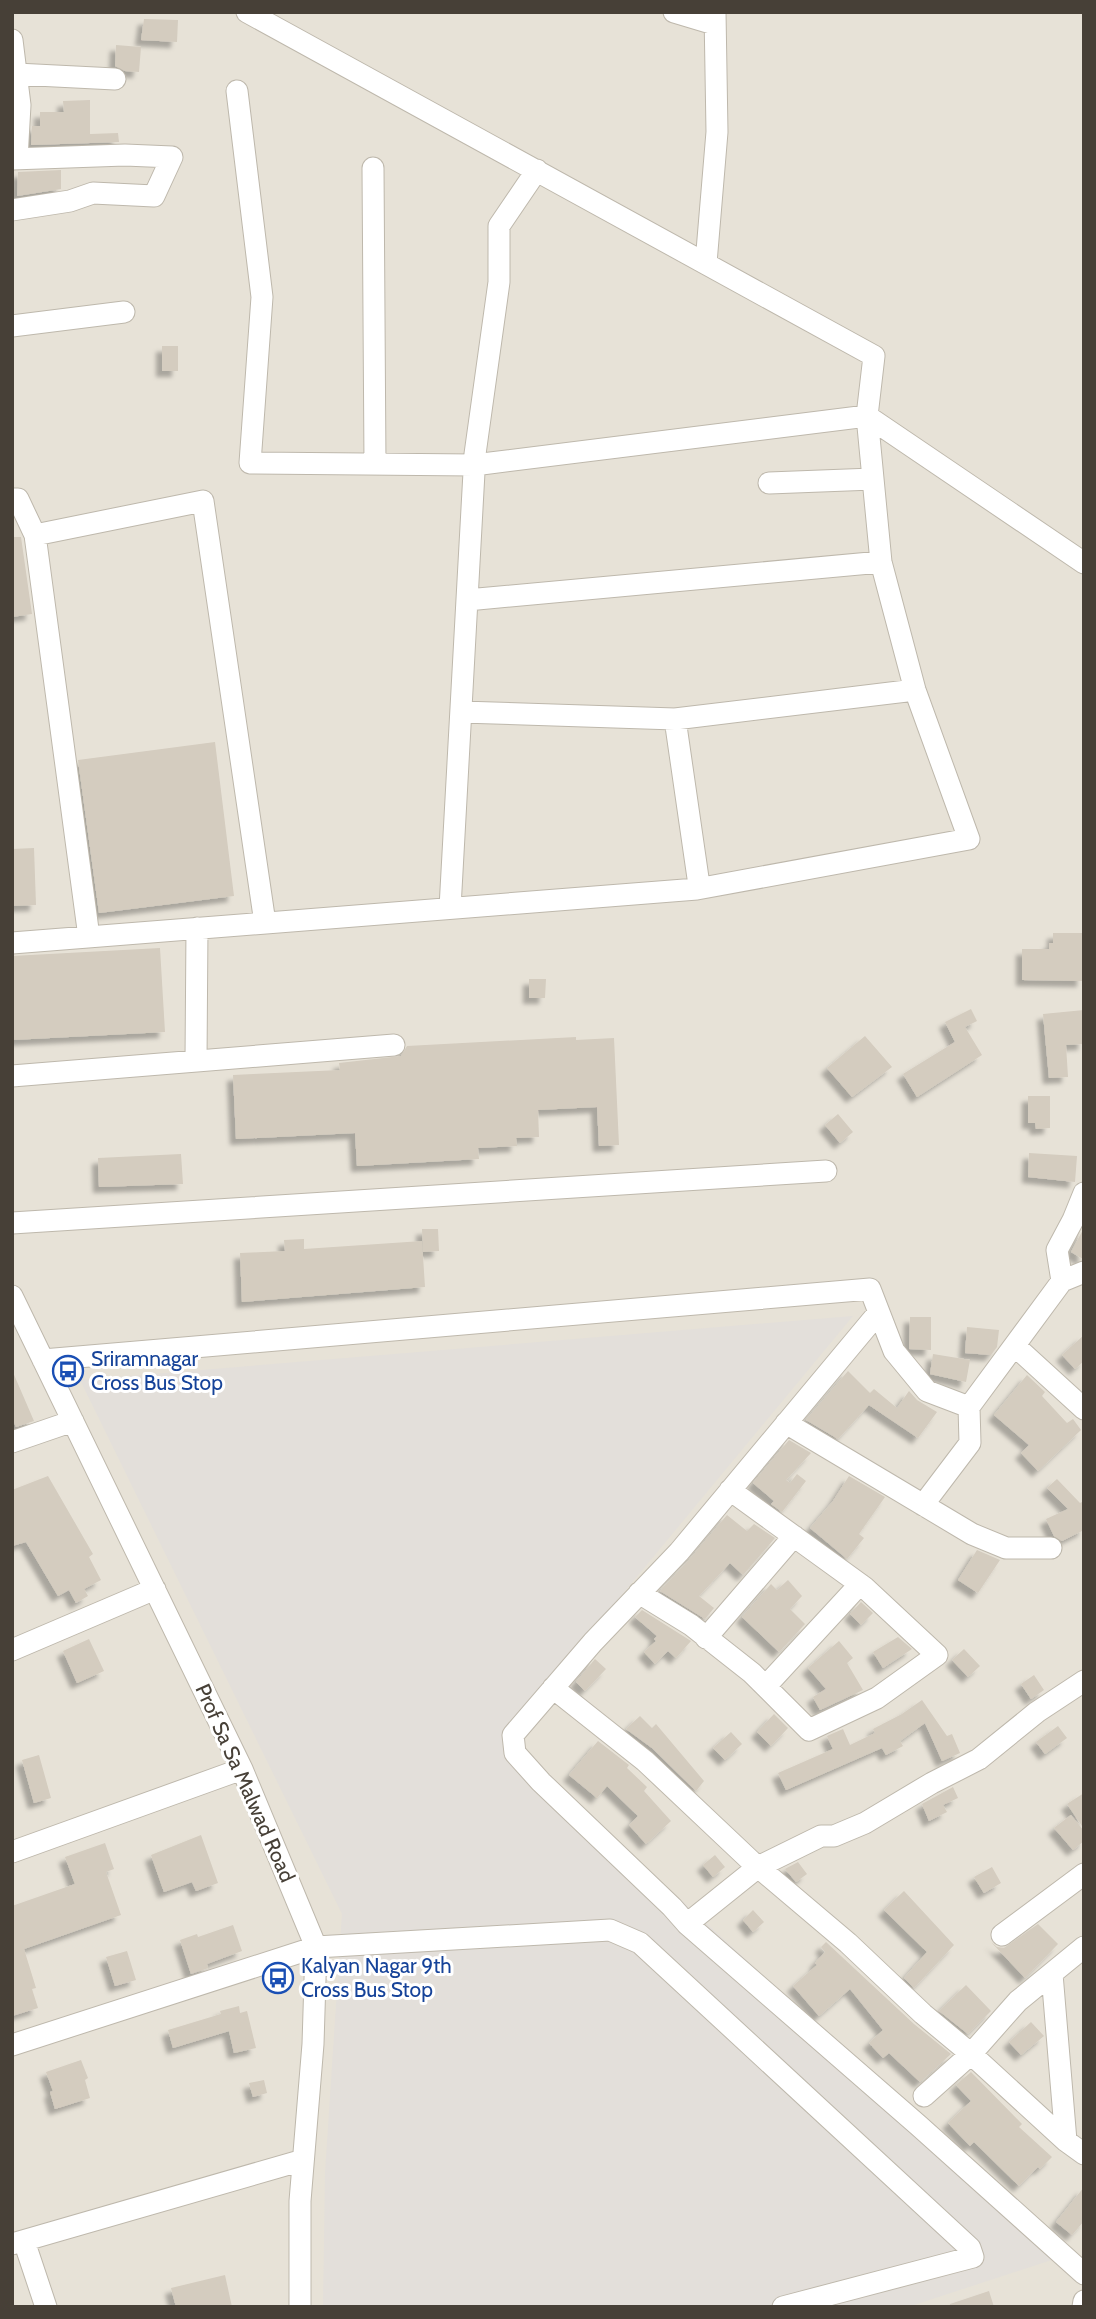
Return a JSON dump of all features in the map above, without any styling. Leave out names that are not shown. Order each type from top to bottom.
[{"type":"street","points":[[12,943],[697,889],[969,839],[915,690],[881,562],[867,416],[874,356],[247,12]]},
{"type":"street","points":[[674,12],[715,18],[717,132],[706,263]]},
{"type":"street","points":[[12,40],[20,105],[14,159],[125,155],[172,157],[154,196],[93,193],[70,201],[12,210]]},
{"type":"street","points":[[16,74],[115,79]]},
{"type":"street","points":[[237,91],[262,296],[250,463],[474,465],[867,416],[1084,563]]},
{"type":"street","points":[[373,168],[375,464]]},
{"type":"street","points":[[450,908],[474,465],[499,282],[499,226],[537,170]]},
{"type":"street","points":[[12,326],[124,312]]},
{"type":"street","points":[[769,483],[873,479]]},
{"type":"street","points":[[12,499],[18,499],[35,535],[89,937]]},
{"type":"street","points":[[35,535],[203,501],[265,923]]},
{"type":"street","points":[[467,600],[881,562]]},
{"type":"street","points":[[461,712],[676,719],[915,690]]},
{"type":"street","points":[[676,719],[698,878]]},
{"type":"street","points":[[196,1061],[197,928]]},
{"type":"street","points":[[12,1076],[394,1045]]},
{"type":"street","points":[[12,1223],[826,1171]]},
{"type":"street","points":[[1062,1282],[1057,1250],[1084,1193]]},
{"type":"street","points":[[923,1505],[970,1443],[970,1407],[1062,1282],[1084,1272]]},
{"type":"street","points":[[43,1360],[870,1289],[894,1352],[928,1391],[970,1407]]},
{"type":"street","name":"Prof Sa Sa Malwad Road","points":[[12,1296],[242,1769],[316,1947],[313,2044],[300,2200],[300,2307]]},
{"type":"street","points":[[878,1312],[679,1552],[593,1642],[513,1735],[515,1753],[541,1782],[673,1907],[687,1924],[1084,2274]]},
{"type":"street","points":[[1015,1346],[1084,1409]]},
{"type":"street","points":[[12,1442],[73,1421]]},
{"type":"street","points":[[786,1423],[972,1534],[1006,1548],[1051,1548]]},
{"type":"street","points":[[639,1593],[691,1625],[752,1673],[809,1730],[877,1698],[937,1655],[860,1584],[730,1490]]},
{"type":"street","points":[[706,1638],[794,1536]]},
{"type":"street","points":[[766,1686],[860,1584]]},
{"type":"street","points":[[12,1650],[155,1590]]},
{"type":"street","points":[[687,1924],[758,1867],[821,1836],[834,1836],[865,1823],[979,1759],[1037,1712],[1084,1681]]},
{"type":"street","points":[[553,1688],[645,1761],[758,1867],[848,1943],[923,2014],[1075,2148]]},
{"type":"street","points":[[12,1852],[242,1769]]},
{"type":"street","points":[[1002,1935],[1084,1874]]},
{"type":"street","points":[[12,2045],[316,1947],[610,1930],[640,1943],[970,2248],[973,2257],[783,2307]]},
{"type":"street","points":[[924,2095],[971,2054],[1018,2001],[1084,1947]]},
{"type":"street","points":[[1052,1974],[1075,2148]]},
{"type":"street","points":[[46,2307],[18,2242],[303,2160]]},
{"type":"street","points":[[1083,2307],[1084,2301]]},
{"type":"shaded area","points":[[12,12],[1084,12],[1084,2307],[12,2307]]},
{"type":"shaded area","points":[[853,1316],[504,1737],[1067,2255],[908,2307],[323,2307],[325,2172],[342,1914],[80,1380]]},
{"type":"building","points":[[144,19],[178,20],[177,42],[141,40]]},
{"type":"building","points":[[116,45],[141,47],[139,72],[125,71],[115,66]]},
{"type":"building","points":[[90,100],[90,134],[118,133],[119,142],[31,145],[32,126],[40,126],[40,112],[64,112],[63,101]]},
{"type":"building","points":[[61,170],[61,189],[17,196],[18,172]]},
{"type":"building","points":[[162,346],[178,346],[178,371],[162,371]]},
{"type":"building","points":[[12,537],[21,537],[32,614],[12,617]]},
{"type":"building","points":[[215,742],[234,896],[99,913],[78,760]]},
{"type":"building","points":[[34,848],[36,905],[12,906],[12,849]]},
{"type":"building","points":[[1053,933],[1082,933],[1083,981],[1022,980],[1022,949],[1049,949],[1049,943],[1053,943]]},
{"type":"building","points":[[160,948],[165,1032],[12,1040],[12,956]]},
{"type":"building","points":[[529,979],[546,979],[545,998],[529,998]]},
{"type":"building","points":[[971,1009],[977,1021],[965,1027],[982,1055],[917,1097],[903,1074],[955,1042],[945,1022]]},
{"type":"building","points":[[1084,1010],[1084,1044],[1066,1045],[1068,1077],[1049,1078],[1043,1014]]},
{"type":"building","points":[[865,1036],[892,1067],[852,1097],[827,1068]]},
{"type":"building","points":[[576,1037],[576,1040],[614,1038],[619,1145],[599,1146],[597,1107],[538,1110],[539,1137],[516,1138],[517,1146],[478,1148],[479,1159],[357,1166],[355,1133],[236,1139],[233,1075],[340,1070],[339,1063],[401,1056],[407,1046]]},
{"type":"building","points":[[1028,1096],[1050,1096],[1050,1128],[1036,1129],[1035,1123],[1028,1123]]},
{"type":"building","points":[[838,1114],[853,1132],[840,1143],[825,1125]]},
{"type":"building","points":[[1029,1153],[1077,1156],[1075,1182],[1028,1177]]},
{"type":"building","points":[[181,1154],[183,1184],[99,1187],[98,1158]]},
{"type":"building","points":[[1084,1228],[1084,1259],[1083,1259],[1071,1252]]},
{"type":"building","points":[[422,1229],[438,1229],[439,1251],[423,1252]]},
{"type":"building","points":[[304,1239],[304,1249],[422,1241],[425,1287],[242,1302],[240,1253],[285,1251],[284,1240]]},
{"type":"building","points":[[910,1317],[931,1317],[931,1350],[909,1349]]},
{"type":"building","points":[[967,1327],[999,1330],[997,1347],[991,1355],[965,1353]]},
{"type":"building","points":[[1084,1335],[1084,1361],[1075,1369],[1062,1355]]},
{"type":"building","points":[[933,1354],[970,1360],[966,1382],[930,1374]]},
{"type":"building","points":[[12,1370],[34,1421],[16,1427],[12,1418]]},
{"type":"building","points":[[848,1371],[870,1393],[874,1389],[897,1408],[909,1391],[917,1400],[937,1412],[918,1438],[869,1405],[838,1439],[806,1420]]},
{"type":"building","points":[[1027,1375],[1045,1392],[1042,1396],[1067,1423],[1073,1419],[1081,1430],[1038,1471],[1021,1453],[1029,1445],[994,1415]]},
{"type":"building","points":[[789,1440],[811,1453],[786,1480],[790,1483],[797,1474],[806,1481],[782,1512],[771,1504],[774,1501],[753,1483]]},
{"type":"building","points":[[48,1476],[93,1554],[89,1557],[101,1580],[84,1589],[88,1596],[76,1603],[69,1590],[58,1596],[26,1542],[12,1546],[12,1490]]},
{"type":"building","points":[[849,1476],[885,1497],[859,1534],[864,1538],[847,1559],[810,1528],[833,1501]]},
{"type":"building","points":[[1057,1479],[1080,1503],[1084,1501],[1084,1530],[1062,1541],[1054,1536],[1046,1519],[1068,1509],[1047,1488]]},
{"type":"building","points":[[727,1515],[747,1531],[754,1524],[775,1538],[743,1575],[730,1563],[699,1596],[714,1608],[705,1619],[660,1591]]},
{"type":"building","points":[[977,1550],[1000,1560],[978,1593],[958,1580]]},
{"type":"building","points":[[788,1580],[802,1596],[790,1609],[805,1624],[779,1652],[742,1617],[771,1584],[777,1590]]},
{"type":"building","points":[[861,1602],[873,1613],[861,1625],[850,1614]]},
{"type":"building","points":[[642,1610],[691,1641],[676,1658],[668,1651],[655,1664],[644,1652],[656,1641],[654,1639],[657,1636],[635,1617]]},
{"type":"building","points":[[898,1637],[912,1649],[883,1668],[873,1652]]},
{"type":"building","points":[[89,1639],[104,1671],[77,1683],[63,1651]]},
{"type":"building","points":[[839,1641],[853,1658],[847,1663],[863,1690],[820,1710],[813,1697],[826,1689],[808,1668]]},
{"type":"building","points":[[964,1649],[980,1666],[968,1677],[952,1660]]},
{"type":"building","points":[[595,1659],[606,1669],[585,1691],[576,1682]]},
{"type":"building","points":[[1034,1675],[1044,1690],[1031,1699],[1021,1684]]},
{"type":"building","points":[[922,1700],[947,1736],[952,1734],[960,1753],[942,1761],[925,1723],[900,1741],[903,1746],[886,1755],[882,1748],[786,1790],[778,1773],[833,1749],[827,1736],[843,1729],[850,1745],[875,1733],[873,1729]]},
{"type":"building","points":[[774,1714],[788,1728],[771,1746],[757,1732]]},
{"type":"building","points":[[640,1716],[652,1728],[656,1724],[704,1781],[696,1791],[652,1748],[626,1729]]},
{"type":"building","points":[[1058,1726],[1067,1738],[1045,1754],[1036,1742]]},
{"type":"building","points":[[731,1732],[742,1744],[725,1760],[713,1748]]},
{"type":"building","points":[[598,1741],[629,1765],[627,1768],[647,1787],[644,1791],[671,1821],[646,1844],[629,1825],[638,1816],[607,1786],[597,1798],[569,1775]]},
{"type":"building","points":[[39,1755],[51,1798],[34,1803],[22,1760]]},
{"type":"building","points":[[953,1787],[958,1798],[943,1805],[947,1812],[929,1821],[922,1804]]},
{"type":"building","points":[[1084,1793],[1084,1829],[1067,1804]]},
{"type":"building","points":[[1071,1815],[1084,1831],[1084,1841],[1073,1850],[1054,1828]]},
{"type":"building","points":[[201,1835],[218,1883],[196,1891],[192,1882],[164,1892],[151,1855]]},
{"type":"building","points":[[105,1843],[114,1869],[106,1872],[121,1915],[24,1949],[36,1988],[32,1989],[38,2008],[12,2016],[12,1906],[75,1884],[65,1857]]},
{"type":"building","points":[[715,1855],[725,1867],[713,1877],[703,1865]]},
{"type":"building","points":[[798,1862],[807,1874],[796,1882],[785,1869]]},
{"type":"building","points":[[992,1867],[1001,1883],[984,1893],[974,1877]]},
{"type":"building","points":[[904,1891],[954,1945],[914,1988],[904,1978],[927,1952],[884,1910]]},
{"type":"building","points":[[753,1910],[764,1922],[753,1932],[743,1920]]},
{"type":"building","points":[[1038,1924],[1058,1944],[1025,1978],[991,1942],[1004,1948]]},
{"type":"building","points":[[233,1925],[242,1951],[207,1964],[208,1968],[191,1974],[180,1940]]},
{"type":"building","points":[[826,1942],[914,2024],[951,2054],[920,2082],[889,2053],[883,2058],[869,2043],[883,2030],[850,1989],[819,2016],[793,1986],[817,1965],[815,1963],[825,1952],[821,1947]]},
{"type":"building","points":[[127,1951],[136,1980],[115,1986],[106,1957]]},
{"type":"building","points":[[966,1985],[991,2011],[968,2034],[939,2011]]},
{"type":"building","points":[[239,2006],[240,2013],[247,2011],[256,2048],[234,2053],[229,2031],[173,2048],[168,2030]]},
{"type":"building","points":[[1031,2022],[1044,2036],[1021,2055],[1009,2042]]},
{"type":"building","points":[[81,2060],[88,2078],[85,2080],[90,2098],[55,2109],[50,2092],[53,2091],[46,2072]]},
{"type":"building","points":[[971,2072],[1022,2124],[1019,2127],[1052,2157],[1019,2186],[974,2142],[970,2146],[948,2123],[971,2101],[956,2085]]},
{"type":"building","points":[[264,2080],[267,2093],[253,2097],[249,2083]]},
{"type":"building","points":[[1084,2187],[1084,2221],[1072,2235],[1056,2222]]},
{"type":"building","points":[[225,2275],[232,2307],[176,2307],[171,2288]]},
{"type":"building","points":[[989,2291],[994,2307],[950,2307],[950,2304]]},
{"type":"place","name":"Sriramnagar Cross Bus Stop","points":[[68,1371]]},
{"type":"place","name":"Kalyan Nagar 9th Cross Bus Stop","points":[[278,1978]]}]
